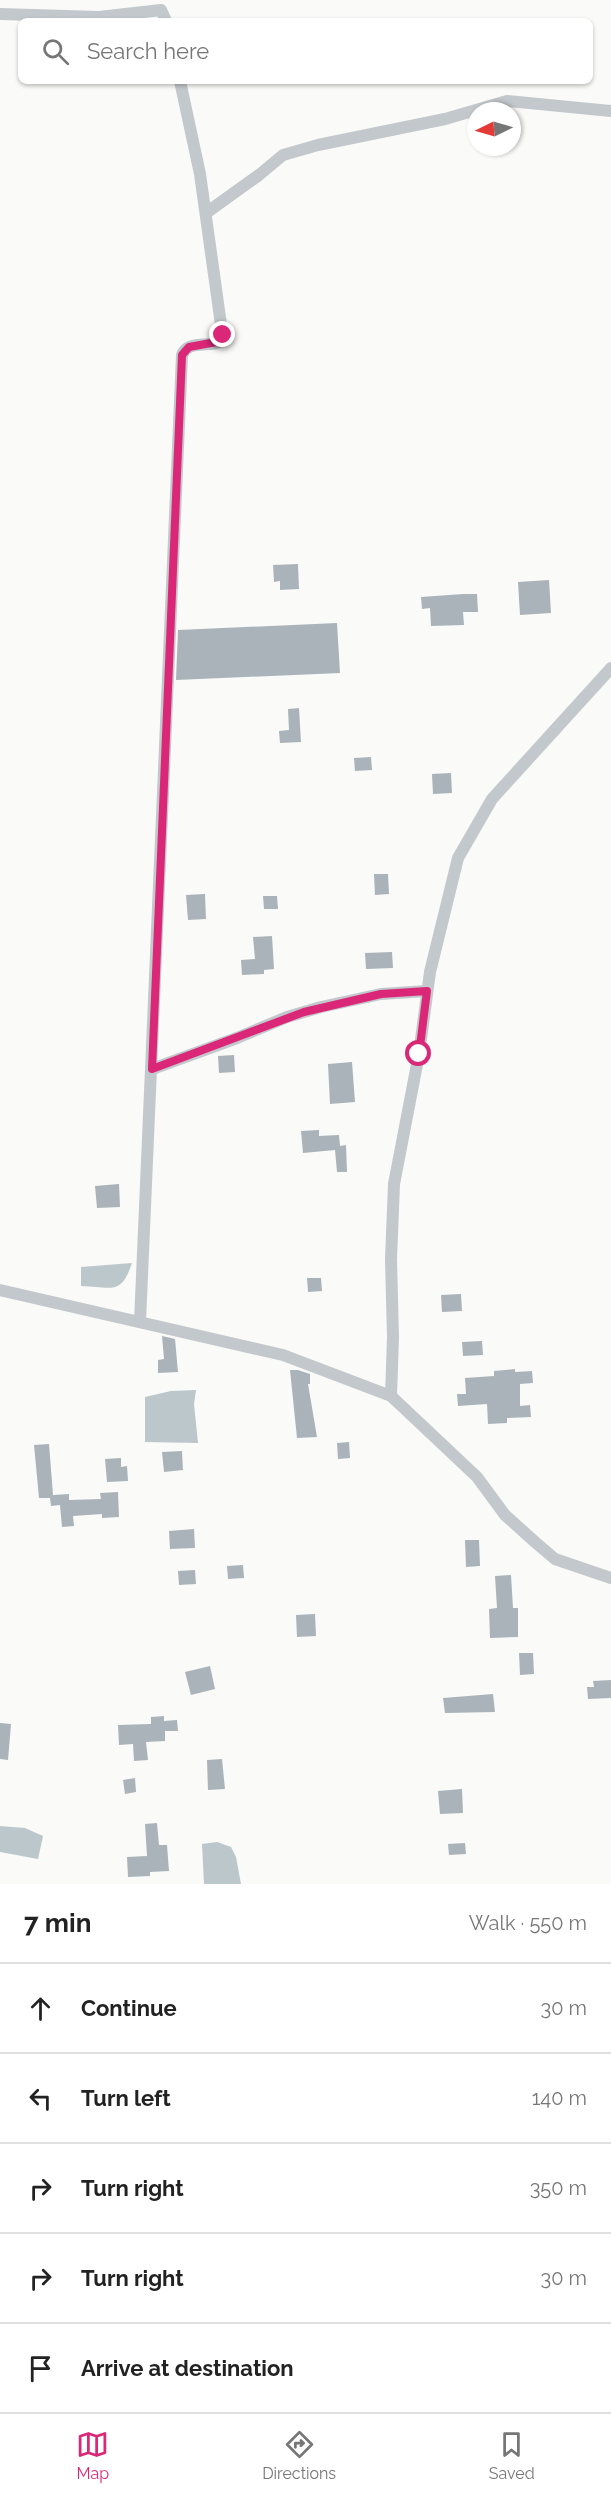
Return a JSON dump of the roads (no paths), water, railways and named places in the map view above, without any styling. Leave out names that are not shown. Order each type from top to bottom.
[{"type":"street","points":[[0,14],[99,17],[161,10],[165,18]]},
{"type":"street","points":[[140,1322],[182,355],[189,347],[218,343],[223,339],[200,174],[181,84]]},
{"type":"street","points":[[206,213],[283,155],[318,145],[445,119],[507,100],[611,111]]},
{"type":"street","points":[[392,1396],[391,1260],[394,1184],[410,1107],[427,991],[458,858],[492,799],[611,668]]},
{"type":"street","points":[[152,1069],[310,1010],[381,994],[427,991]]},
{"type":"street","points":[[0,1290],[284,1354],[392,1396],[477,1477],[505,1515],[555,1559],[611,1578]]}]
